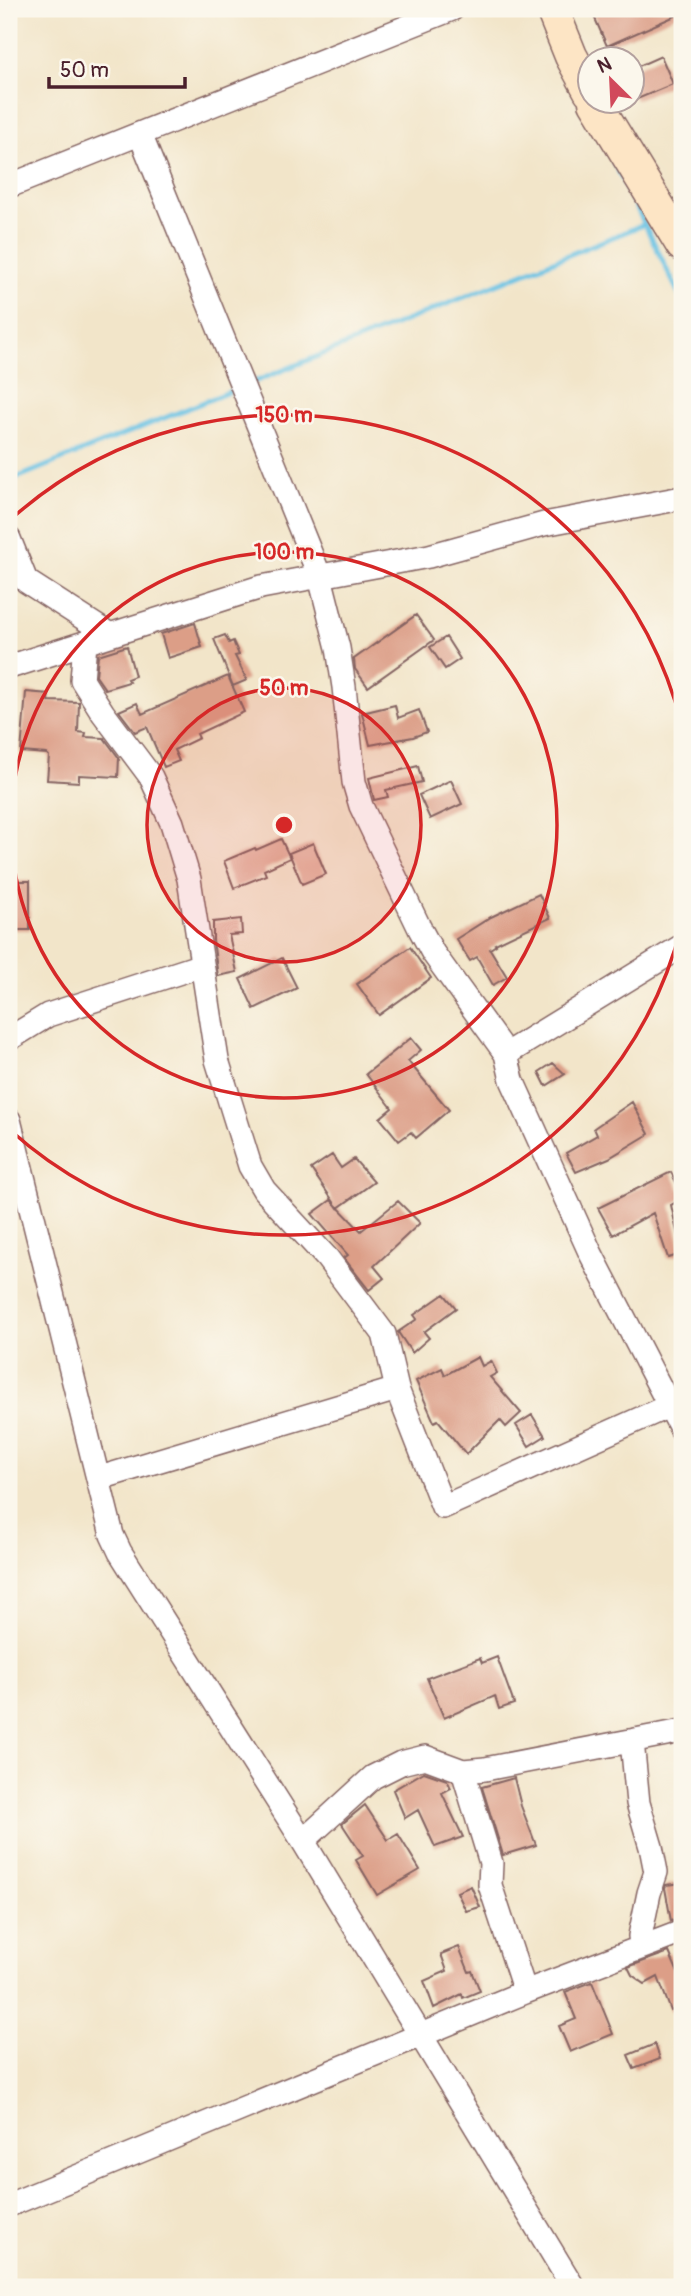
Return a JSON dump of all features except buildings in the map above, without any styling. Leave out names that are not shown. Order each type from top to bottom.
[{"type":"main road","points":[[552,9],[576,66]]},
{"type":"main road","points":[[604,116],[682,245]]},
{"type":"street","points":[[9,186],[452,9]]},
{"type":"street","points":[[140,134],[320,578],[338,648],[355,782],[361,806],[433,953],[506,1054],[512,1080],[590,1252],[676,1404],[682,1430]]},
{"type":"street","points":[[9,667],[261,587],[429,556],[544,524],[682,498]]},
{"type":"street","points":[[9,539],[17,587],[110,635]]},
{"type":"street","points":[[85,643],[82,680],[151,777],[172,823],[189,879],[216,1060],[250,1166],[264,1189],[327,1258],[384,1334],[397,1389],[443,1507],[676,1404]]},
{"type":"street","points":[[506,1054],[682,946]]},
{"type":"street","points":[[9,1039],[48,1016],[202,965]]},
{"type":"street","points":[[9,1121],[100,1478],[112,1535],[120,1552],[303,1841],[573,2287]]},
{"type":"street","points":[[100,1478],[397,1389]]},
{"type":"street","points":[[303,1841],[373,1777],[401,1763],[425,1757],[463,1771],[485,1769],[682,1731]]},
{"type":"street","points":[[632,1741],[638,1803],[656,1872],[640,1936],[641,1946]]},
{"type":"street","points":[[463,1771],[491,1863],[490,1885],[525,1992]]},
{"type":"street","points":[[9,2205],[525,1992],[682,1932]]},
{"type":"waterway","points":[[614,162],[682,300]]},
{"type":"waterway","points":[[249,384],[645,224]]},
{"type":"waterway","points":[[9,481],[236,389]]}]
